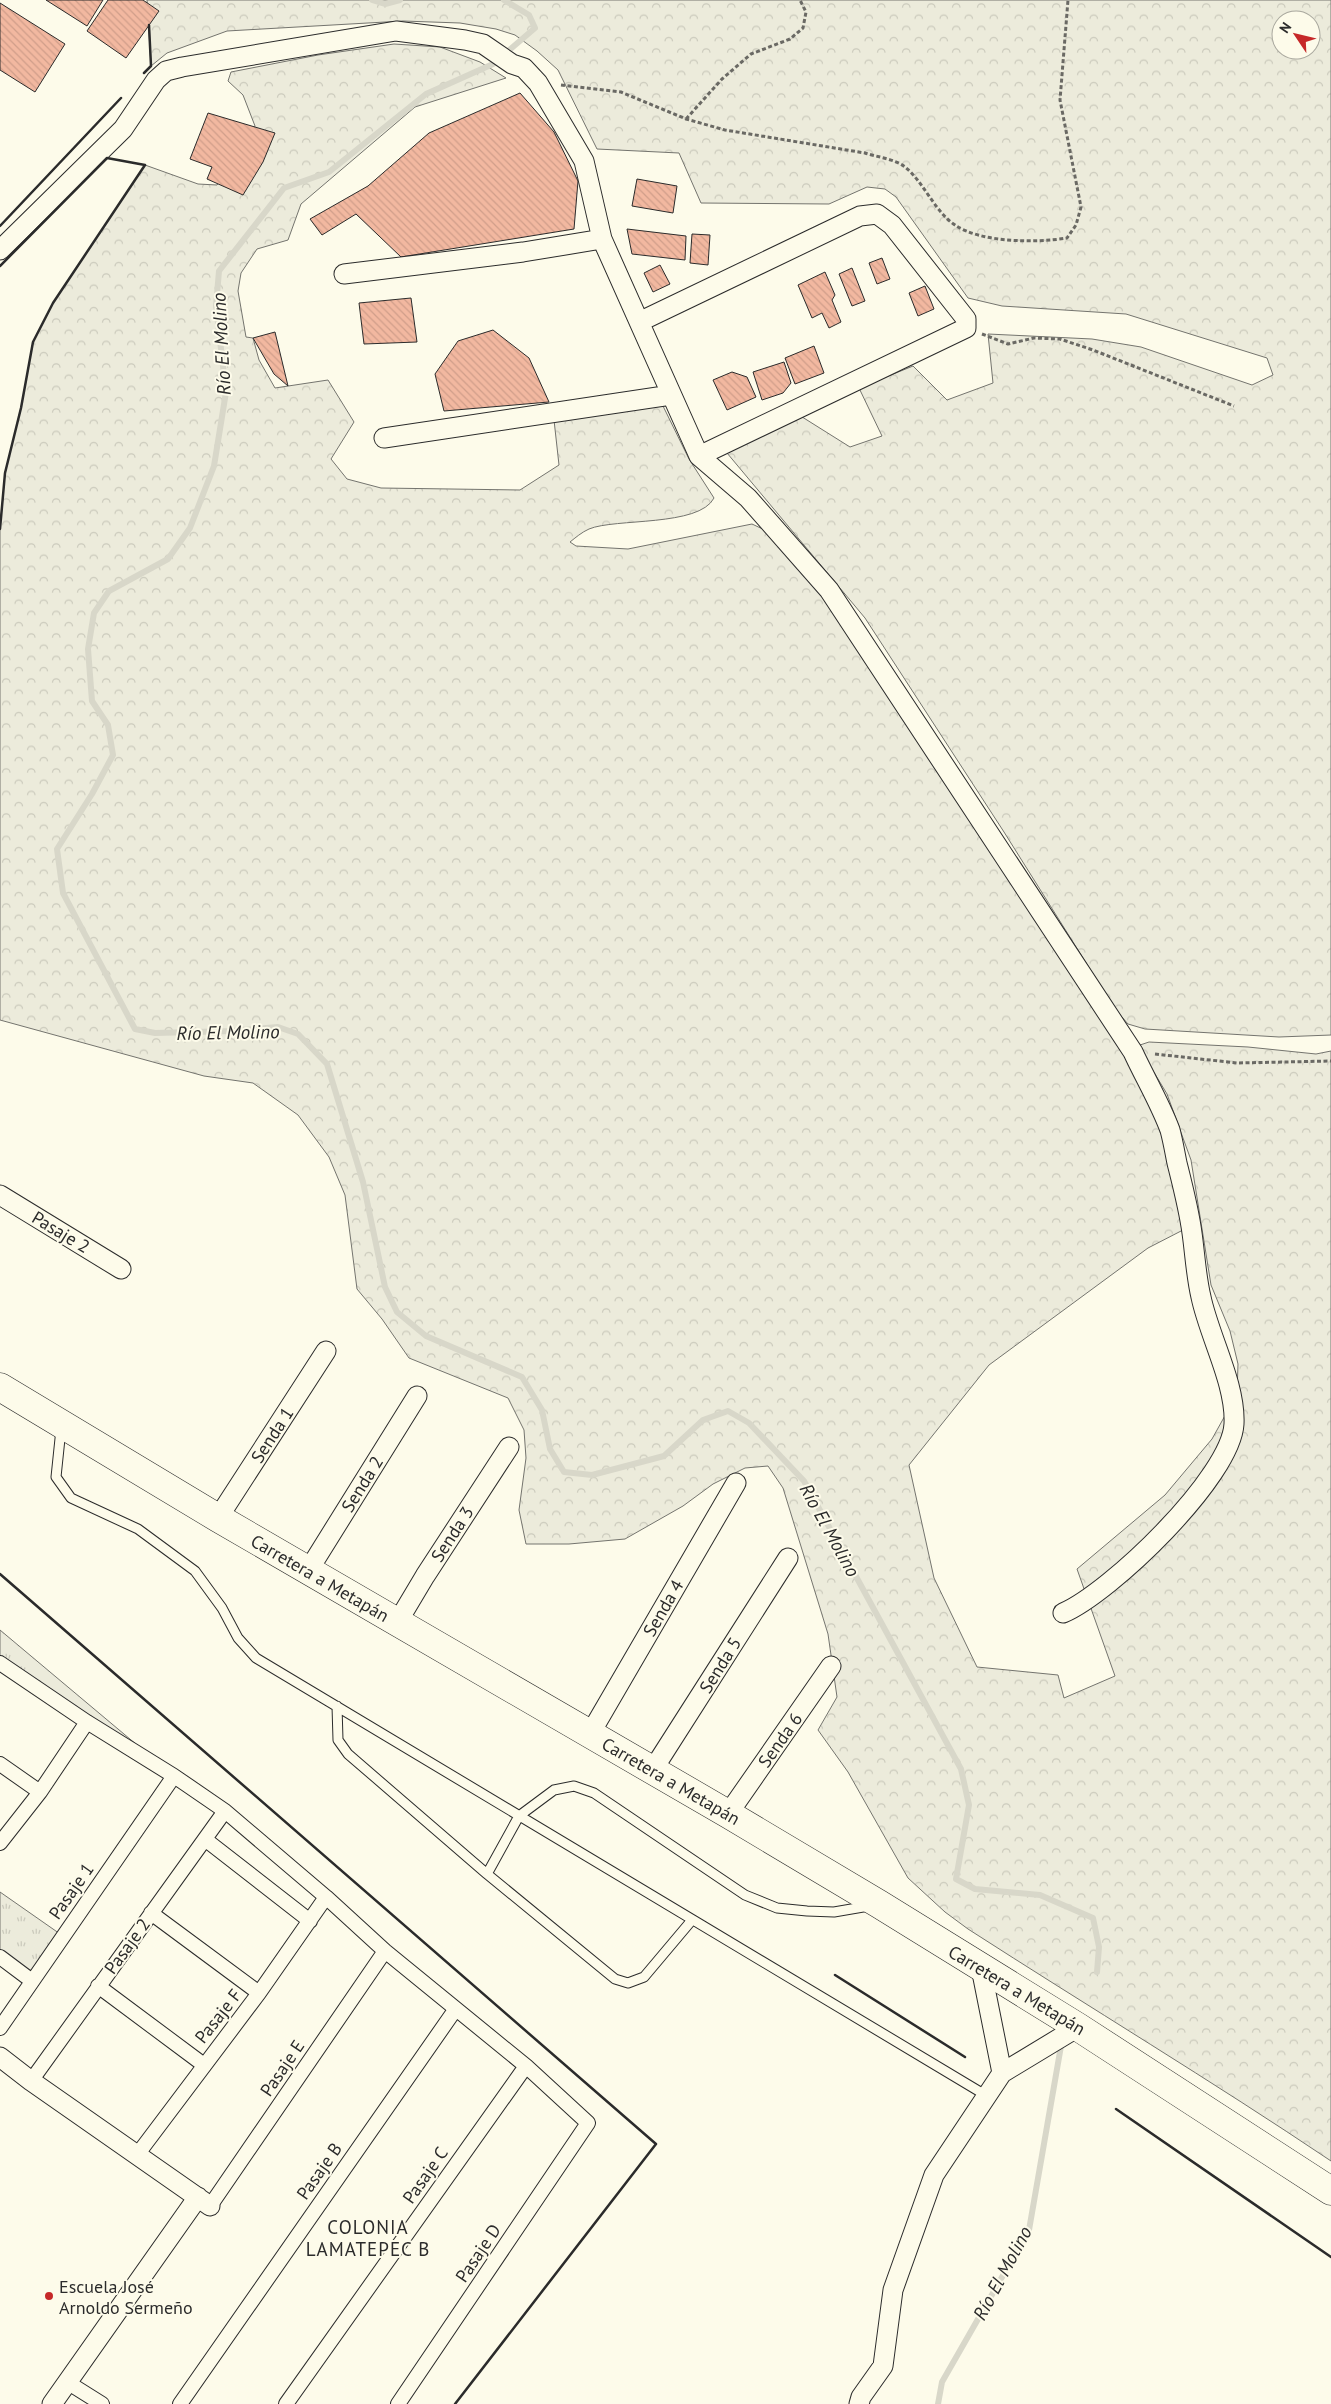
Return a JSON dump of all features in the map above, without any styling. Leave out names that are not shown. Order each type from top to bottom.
[{"type":"main road","name":"Carretera a Metapán","points":[[0,1387],[398,1624],[728,1814],[879,1904],[1078,2027],[1331,2191]]},
{"type":"street","points":[[0,250],[123,129],[145,93],[166,71],[396,31],[483,44],[512,64],[524,68],[538,83],[584,161],[602,239],[699,456],[748,498],[829,590],[1133,1052],[1170,1131],[1187,1203],[1201,1298],[1220,1356],[1231,1401],[1234,1424],[1229,1446],[1219,1463],[1200,1491],[1169,1526],[1093,1596],[1063,1613]]},
{"type":"street","points":[[639,322],[860,216],[877,214],[892,225],[966,319],[966,328],[699,456]]},
{"type":"street","points":[[344,274],[523,252],[602,239]]},
{"type":"street","points":[[384,438],[671,396]]},
{"type":"street","name":"Pasaje 2","points":[[0,1195],[121,1269]]},
{"type":"street","name":"Senda 1","points":[[218,1518],[326,1351]]},
{"type":"street","name":"Senda 2","points":[[308,1571],[417,1396]]},
{"type":"street","name":"Senda 3","points":[[398,1624],[424,1576],[510,1447]]},
{"type":"street","name":"Senda 4","points":[[590,1734],[736,1483]]},
{"type":"street","name":"Senda 5","points":[[652,1771],[788,1558]]},
{"type":"street","points":[[0,1663],[225,1811],[326,1897],[385,1951],[526,2066]]},
{"type":"street","name":"Senda 6","points":[[728,1814],[831,1666]]},
{"type":"street","points":[[0,1843],[40,1792],[87,1722]]},
{"type":"street","points":[[0,1764],[40,1792]]},
{"type":"street","name":"Pasaje 1","points":[[0,2028],[174,1776]]},
{"type":"street","name":"Pasaje 2","points":[[30,2081],[206,1840],[225,1811]]},
{"type":"street","points":[[206,1840],[310,1921]]},
{"type":"street","name":"Pasaje F","points":[[137,2155],[204,2064],[259,1994],[326,1897]]},
{"type":"street","points":[[151,1913],[259,1994]]},
{"type":"street","name":"Pasaje E","points":[[204,2202],[385,1951]]},
{"type":"street","points":[[0,1957],[32,1981]]},
{"type":"street","points":[[981,1968],[1002,2073]]},
{"type":"street","points":[[98,1986],[204,2064]]},
{"type":"street","name":"Pasaje B","points":[[180,2404],[455,2010]]},
{"type":"street","points":[[860,2404],[861,2397],[883,2366],[893,2290],[934,2175],[1002,2073],[1078,2027]]},
{"type":"street","points":[[0,2057],[30,2081],[204,2202],[52,2404]]},
{"type":"street","name":"Pasaje D","points":[[398,2404],[588,2123],[526,2066]]},
{"type":"street","name":"Pasaje C","points":[[286,2404],[526,2066]]},
{"type":"street","points":[[67,2382],[102,2404]]},
{"type":"lane","points":[[61,1424],[56,1477],[71,1498],[138,1529],[195,1571],[222,1608],[238,1638],[256,1658],[987,2096]]},
{"type":"lane","points":[[337,1706],[338,1740],[348,1754],[487,1874],[615,1979],[628,1983],[644,1977],[692,1920]]},
{"type":"lane","points":[[487,1874],[519,1816],[554,1790],[574,1786],[594,1793],[745,1895],[777,1908],[834,1912],[879,1904]]},
{"type":"path","points":[[686,119],[722,79],[751,54],[790,39],[803,28],[806,12],[800,0]]},
{"type":"path","points":[[538,83],[620,92],[686,119],[725,130],[864,153],[904,166],[954,225],[972,234],[988,238],[1048,241],[1068,238],[1076,225],[1081,208],[1060,100],[1068,0]]},
{"type":"path","points":[[966,328],[1008,344],[1034,338],[1060,339],[1093,350],[1234,406]]},
{"type":"path","points":[[1133,1052],[1237,1063],[1331,1061]]},
{"type":"green space","points":[[147,0],[1331,0],[1331,1035],[1279,1037],[1145,1029],[1128,1024],[1115,1009],[1004,832],[865,618],[727,453],[799,415],[850,447],[882,436],[859,388],[913,366],[947,400],[993,383],[988,334],[1092,339],[1141,347],[1252,385],[1273,375],[1267,358],[1126,314],[1002,306],[968,298],[896,197],[885,189],[867,187],[829,204],[701,203],[679,153],[597,149],[558,70],[515,35],[496,29],[460,23],[403,21],[227,31],[167,53],[151,66]]},
{"type":"green space","points":[[394,44],[440,47],[480,62],[506,78],[415,107],[301,204],[288,240],[257,249],[241,273],[238,291],[246,337],[253,338],[259,360],[275,388],[328,380],[354,422],[331,459],[347,479],[381,488],[520,490],[559,465],[554,420],[658,403],[663,406],[689,459],[714,498],[705,507],[692,514],[675,518],[601,526],[586,530],[570,542],[576,546],[628,549],[752,524],[769,532],[841,618],[1129,1051],[1154,1111],[1170,1160],[1183,1230],[1148,1248],[989,1365],[909,1465],[934,1578],[977,1667],[1058,1675],[1064,1698],[1115,1676],[1077,1569],[1165,1495],[1212,1439],[1237,1394],[1238,1364],[1230,1331],[1211,1285],[1191,1160],[1167,1094],[1143,1054],[1140,1045],[1149,1042],[1248,1047],[1316,1054],[1331,1051],[1331,2161],[968,1929],[945,1912],[908,1878],[848,1772],[818,1730],[837,1697],[828,1634],[783,1488],[768,1466],[745,1468],[713,1484],[683,1506],[625,1539],[569,1544],[526,1544],[519,1510],[526,1458],[524,1430],[508,1398],[409,1358],[382,1319],[357,1289],[345,1195],[329,1157],[298,1115],[253,1083],[204,1076],[0,1020],[0,529],[5,473],[21,408],[33,342],[53,303],[145,165],[198,184],[217,185],[243,152],[255,126],[243,95],[228,81],[231,72],[318,55]]},
{"type":"green space","points":[[0,1630],[174,1776],[0,1663]]},
{"type":"green space","points":[[0,1892],[63,1936],[32,1981],[0,1957]]},
{"type":"building","points":[[46,0],[103,0],[87,26]]},
{"type":"building","points":[[108,0],[143,0],[159,11],[126,58],[87,31]]},
{"type":"building","points":[[0,3],[65,44],[35,92],[0,70]]},
{"type":"building","points":[[520,93],[554,132],[578,181],[574,229],[401,257],[356,214],[322,235],[310,219],[368,186],[429,133]]},
{"type":"building","points":[[208,113],[275,133],[263,162],[243,195],[207,179],[212,167],[190,159]]},
{"type":"building","points":[[637,179],[677,186],[673,213],[632,206]]},
{"type":"building","points":[[627,229],[686,236],[685,260],[632,254]]},
{"type":"building","points":[[692,234],[710,235],[708,265],[690,263]]},
{"type":"building","points":[[882,258],[890,279],[877,284],[869,263]]},
{"type":"building","points":[[660,265],[670,284],[653,292],[644,273]]},
{"type":"building","points":[[852,268],[865,301],[852,306],[839,274]]},
{"type":"building","points":[[825,272],[835,295],[832,300],[841,322],[829,328],[822,313],[812,318],[798,285]]},
{"type":"building","points":[[925,286],[934,309],[918,316],[909,293]]},
{"type":"building","points":[[411,298],[417,342],[364,344],[359,303]]},
{"type":"building","points":[[493,330],[529,358],[549,402],[444,411],[435,374],[458,341]]},
{"type":"building","points":[[275,332],[288,386],[274,374],[253,338]]},
{"type":"building","points":[[814,346],[824,373],[795,384],[785,358]]},
{"type":"building","points":[[784,362],[791,383],[783,393],[762,400],[753,372]]},
{"type":"building","points":[[732,372],[747,377],[756,397],[727,410],[713,380]]},
{"type":"waterway","name":"Río El Molino","points":[[372,0],[385,4],[400,0]]},
{"type":"waterway","name":"Río El Molino","points":[[504,0],[529,15],[535,28],[493,64],[426,94],[329,172],[284,188],[219,271],[216,306],[226,392],[214,466],[190,528],[168,559],[109,591],[94,613],[88,649],[92,701],[108,725],[113,755],[92,794],[57,849],[63,893],[135,1029],[155,1033],[232,1031],[278,1027],[298,1034],[327,1064],[363,1182],[385,1287],[397,1312],[426,1336],[522,1377],[542,1410],[550,1449],[564,1472],[592,1475],[664,1456],[703,1420],[728,1411],[749,1423],[804,1481],[961,1769],[969,1805],[956,1879],[975,1889],[1040,1895],[1093,1918],[1099,1947],[1097,1972]]},
{"type":"waterway","name":"Río El Molino","points":[[938,2404],[942,2382],[1029,2230],[1061,2046]]},
{"type":"wall","points":[[144,73],[151,66],[149,25]]},
{"type":"wall","points":[[0,226],[121,98]]},
{"type":"wall","points":[[0,266],[107,158],[145,165],[53,303],[33,342],[21,408],[5,473],[0,529]]},
{"type":"wall","points":[[0,1574],[656,2144],[455,2404]]},
{"type":"wall","points":[[835,1975],[965,2057]]},
{"type":"wall","points":[[1116,2109],[1331,2257]]},
{"type":"place","name":"Escuela José Arnoldo Sermeño","points":[[49,2296]]},
{"type":"district","name":"COLONIA LAMATEPEC B","points":[[368,2238]]}]
